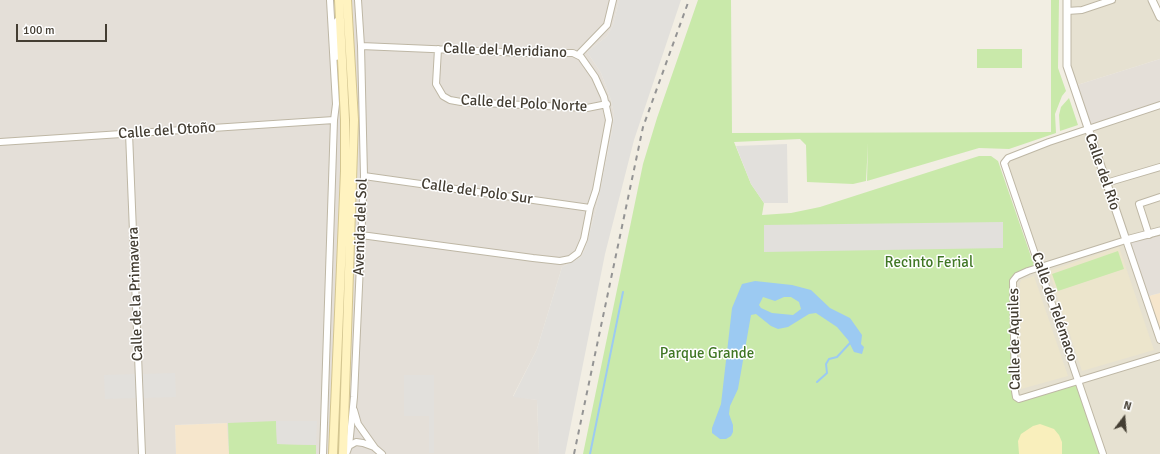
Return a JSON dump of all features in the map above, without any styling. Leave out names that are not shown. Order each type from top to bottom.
[{"type":"main road","name":"Avenida del Sol","points":[[333,454],[345,171],[342,0]]},
{"type":"main road","name":"Avenida del Sol","points":[[342,0],[354,120],[344,454]]},
{"type":"street","name":"Avenida del Sol","points":[[323,454],[334,120],[336,104],[336,83],[331,40],[330,0]]},
{"type":"street","points":[[336,83],[336,33],[342,0]]},
{"type":"street","name":"Avenida del Sol","points":[[344,454],[349,446],[353,407],[364,176],[361,46],[358,0]]},
{"type":"street","points":[[578,55],[607,25],[614,0]]},
{"type":"street","name":"Calle del Río","points":[[1067,0],[1067,66],[1160,340]]},
{"type":"street","points":[[1067,11],[1082,10],[1112,0]]},
{"type":"street","points":[[1156,2],[1160,17]]},
{"type":"street","name":"Calle del Meridiano","points":[[361,46],[525,53],[566,52],[578,55],[594,77],[607,104],[609,126],[596,190],[590,208],[581,247],[575,257],[566,260],[533,258],[361,235]]},
{"type":"street","name":"Calle del Polo Norte","points":[[438,49],[436,84],[443,96],[450,100],[461,102],[587,108],[607,104]]},
{"type":"street","points":[[1088,129],[1160,105]]},
{"type":"street","name":"Calle del Otoño","points":[[0,142],[334,120]]},
{"type":"street","name":"Calle de Telémaco","points":[[1088,129],[1049,142],[1004,160],[1005,167],[1103,454]]},
{"type":"street","name":"Calle de la Primavera","points":[[129,133],[142,454]]},
{"type":"street","points":[[1106,183],[1160,167]]},
{"type":"street","name":"Calle del Polo Sur","points":[[364,176],[590,208]]},
{"type":"street","points":[[1149,235],[1139,204],[1160,197]]},
{"type":"street","points":[[1040,267],[1160,231]]},
{"type":"street","name":"Calle de Aquiles","points":[[1040,267],[1017,276],[1013,281],[1016,397],[1022,400],[1079,382]]},
{"type":"street","points":[[1079,382],[1160,356]]},
{"type":"street","points":[[353,407],[358,424],[375,448],[382,454]]},
{"type":"street","points":[[349,446],[356,442],[364,443],[375,448]]},
{"type":"shaded area","points":[[0,0],[619,0],[613,25],[607,36],[587,52],[601,73],[611,100],[614,114],[596,209],[585,249],[581,257],[562,267],[537,349],[513,396],[537,400],[539,454],[343,454],[354,120],[346,120],[333,454],[229,454],[227,423],[175,425],[176,454],[0,454]]},
{"type":"shaded area","points":[[619,0],[681,0],[634,140],[605,254],[565,454],[539,454],[537,400],[513,397],[537,349],[562,267],[581,257],[585,249],[596,209],[614,114],[611,100],[601,73],[587,52],[607,36],[613,25]]},
{"type":"shaded area","points":[[1067,0],[1152,0],[1160,17],[1160,59],[1074,86],[1067,66]]},
{"type":"shaded area","points":[[1160,59],[1160,105],[1088,129],[1074,86]]},
{"type":"shaded area","points":[[1160,105],[1160,231],[1139,238],[1160,340],[1160,454],[1103,454],[1016,397],[1013,281],[1040,267],[1004,160]]},
{"type":"shaded area","points":[[787,144],[788,203],[764,203],[751,184],[736,146]]},
{"type":"shaded area","points":[[1003,222],[1003,248],[764,252],[764,225]]},
{"type":"shaded area","points":[[1160,231],[1160,293],[1145,297],[1126,240]]},
{"type":"shaded area","points":[[1119,247],[1154,350],[1082,371],[1049,271]]},
{"type":"shaded area","points":[[1034,276],[1068,376],[1021,389],[1020,283],[1021,280]]},
{"type":"shaded area","points":[[1160,293],[1160,340],[1145,297]]},
{"type":"shaded area","points":[[175,373],[176,397],[105,399],[104,375]]},
{"type":"shaded area","points":[[404,375],[434,375],[434,453],[429,453],[429,416],[404,416]]},
{"type":"shaded area","points":[[276,421],[317,421],[316,445],[277,444]]},
{"type":"shaded area","points":[[228,423],[229,454],[176,454],[175,425]]},
{"type":"green space","points":[[698,0],[731,0],[732,133],[1051,132],[1051,0],[1059,0],[1058,68],[1066,91],[1062,96],[1055,114],[1056,133],[1009,149],[979,148],[867,181],[868,143],[866,181],[853,184],[807,182],[806,145],[800,139],[734,142],[751,184],[764,203],[762,215],[791,213],[820,207],[979,156],[991,156],[998,161],[1035,268],[1013,281],[1016,397],[1079,381],[1103,454],[583,454],[643,164],[657,118]]},
{"type":"green space","points":[[977,49],[1022,49],[1022,68],[977,68]]},
{"type":"green space","points":[[1069,98],[1078,125],[1060,131],[1059,115],[1061,107]]},
{"type":"green space","points":[[1118,251],[1124,269],[1058,291],[1052,274]]},
{"type":"green space","points":[[276,421],[277,444],[316,445],[316,454],[229,454],[228,423]]},
{"type":"sand","points":[[1040,424],[1054,429],[1059,435],[1062,442],[1062,454],[1019,454],[1018,441],[1021,434],[1033,426]]},
{"type":"water","points":[[755,281],[792,285],[811,290],[830,308],[850,318],[862,335],[861,344],[864,347],[862,354],[854,352],[848,340],[837,327],[816,313],[809,314],[788,327],[778,329],[771,326],[756,314],[751,315],[738,389],[730,406],[729,414],[733,425],[733,432],[731,436],[726,439],[720,439],[712,433],[712,428],[721,404],[732,308],[742,284]],"holes":[[[763,297],[775,301],[784,297],[791,297],[799,302],[801,309],[793,315],[772,313],[761,308],[759,305]]]},
{"type":"waterway","points":[[590,454],[623,292]]},
{"type":"waterway","points":[[817,382],[827,373],[826,364],[829,359],[837,357],[850,343]]},
{"type":"railway","points":[[574,454],[643,127],[689,0]]},
{"type":"park label","name":"Recinto Ferial","points":[[929,263]]},
{"type":"park label","name":"Parque Grande","points":[[707,354]]}]
